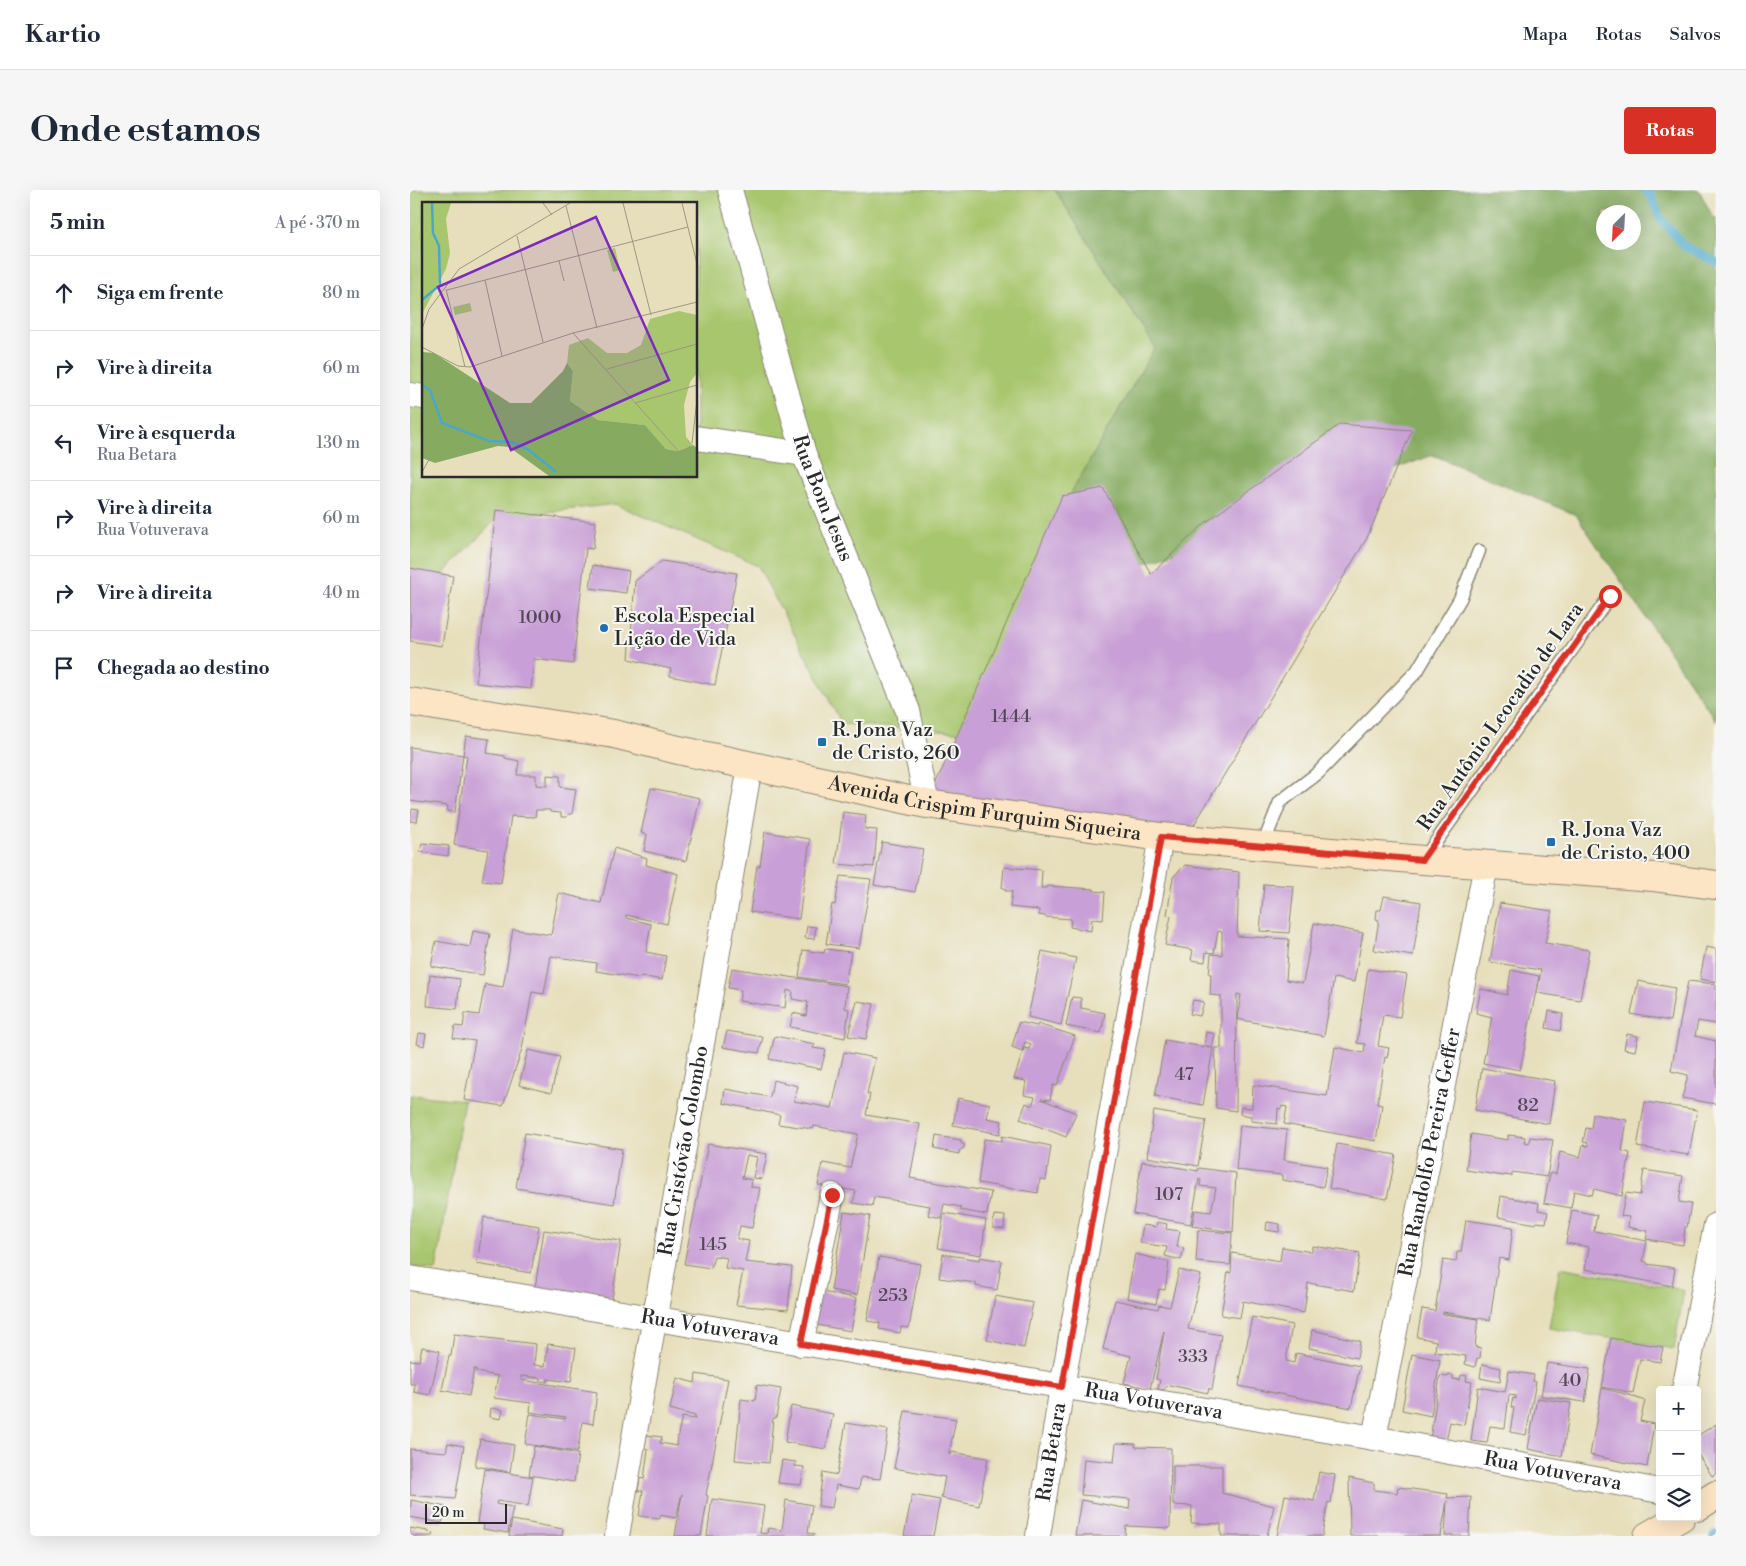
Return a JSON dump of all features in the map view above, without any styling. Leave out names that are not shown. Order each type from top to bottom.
[{"type":"main road","name":"Avenida Crispim Furquim Siqueira","points":[[410,702],[614,734],[750,766],[927,804],[1161,837],[1422,860],[1654,877],[1716,885]]},
{"type":"main road","points":[[1701,1505],[1716,1496]]},
{"type":"street","name":"Rua Bom Jesus","points":[[730,190],[804,454],[908,711],[927,804]]},
{"type":"street","points":[[698,438],[804,454]]},
{"type":"street","name":"Rua Cristóvão Colombo","points":[[617,1536],[750,766]]},
{"type":"street","name":"Rua Betara","points":[[1038,1536],[1062,1387],[1161,837]]},
{"type":"street","name":"Rua Randolfo Pereira Geffer","points":[[1374,1438],[1486,865]]},
{"type":"street","points":[[801,1344],[832,1195]]},
{"type":"street","points":[[1685,1386],[1716,1225]]},
{"type":"street","name":"Rua Votuverava","points":[[410,1278],[1374,1438],[1656,1491]]},
{"type":"lane","points":[[1263,845],[1280,802],[1318,773],[1417,671],[1460,599],[1479,551]]},
{"type":"lane","name":"Rua Antônio Leocadio de Lara","points":[[1422,860],[1610,596]]},
{"type":"green space","points":[[410,190],[1055,190],[1155,347],[1042,544],[993,735],[842,724],[758,566],[615,504],[497,518],[410,609]]},
{"type":"green space","points":[[1055,190],[1699,190],[1713,217],[1716,218],[1716,721],[1576,515],[1433,455],[1110,576],[1042,544],[1155,347]]},
{"type":"green space","points":[[410,1095],[464,1100],[436,1271],[410,1266]]},
{"type":"green space","points":[[1560,1267],[1684,1290],[1674,1349],[1549,1328]]},
{"type":"building","points":[[1340,424],[1412,430],[1367,538],[1186,838],[927,804],[1062,496],[1103,488],[1151,574],[1205,523]]},
{"type":"building","points":[[496,510],[596,522],[593,549],[586,548],[573,664],[534,659],[531,689],[476,683]]},
{"type":"building","points":[[662,561],[737,573],[715,685],[670,676],[671,669],[629,659],[635,581]]},
{"type":"building","points":[[593,565],[629,571],[626,593],[590,588]]},
{"type":"building","points":[[410,568],[453,576],[442,646],[410,641]]},
{"type":"building","points":[[466,736],[489,739],[487,753],[519,761],[517,775],[536,775],[536,785],[547,786],[547,775],[560,776],[560,787],[576,789],[572,814],[568,814],[567,817],[561,817],[561,813],[550,812],[550,810],[536,810],[535,817],[511,816],[501,883],[482,881],[488,850],[454,845],[467,756],[463,755]]},
{"type":"building","points":[[410,747],[463,755],[455,812],[447,811],[448,806],[410,801]]},
{"type":"building","points":[[651,788],[700,798],[686,861],[644,851],[647,834],[641,833]]},
{"type":"building","points":[[412,809],[419,810],[417,822],[410,821]]},
{"type":"building","points":[[843,812],[866,815],[865,829],[877,830],[874,867],[836,864]]},
{"type":"building","points":[[765,832],[810,839],[799,919],[750,912],[757,866],[760,866]]},
{"type":"building","points":[[882,842],[923,849],[915,892],[874,885]]},
{"type":"building","points":[[422,843],[449,846],[448,856],[420,852]]},
{"type":"building","points":[[614,848],[647,858],[646,865],[678,874],[667,924],[626,915],[626,918],[651,924],[646,952],[666,956],[662,980],[596,971],[597,963],[551,956],[544,994],[532,992],[522,1049],[503,1106],[464,1100],[475,1041],[453,1038],[455,1026],[463,1027],[465,1013],[479,1015],[485,984],[503,987],[513,929],[551,935],[559,893],[601,903]]},
{"type":"building","points":[[1185,865],[1239,872],[1237,936],[1289,939],[1286,980],[1303,983],[1314,923],[1363,933],[1354,982],[1334,978],[1324,1036],[1237,1019],[1241,995],[1237,994],[1236,1111],[1216,1108],[1215,1048],[1221,1048],[1221,996],[1210,995],[1211,974],[1209,974],[1211,954],[1222,955],[1222,932],[1218,931],[1214,953],[1206,952],[1205,962],[1191,960],[1193,950],[1165,945],[1171,916],[1167,915],[1173,877]]},
{"type":"building","points":[[1004,867],[1042,870],[1041,888],[1047,888],[1048,886],[1094,889],[1094,891],[1105,892],[1103,920],[1092,919],[1091,931],[1070,927],[1071,919],[1045,917],[1039,915],[1039,910],[1010,907],[1012,891],[1005,891],[1005,888],[1002,888]]},
{"type":"building","points":[[840,876],[871,879],[859,948],[826,944],[832,904],[835,905]]},
{"type":"building","points":[[1264,884],[1294,886],[1289,933],[1260,931]]},
{"type":"building","points":[[1384,896],[1421,902],[1413,956],[1374,950],[1379,920],[1376,919],[1377,910],[1381,910]]},
{"type":"building","points":[[1500,903],[1552,911],[1545,943],[1589,950],[1580,1000],[1537,993],[1541,970],[1490,962]]},
{"type":"building","points":[[807,926],[816,927],[814,939],[805,938]]},
{"type":"building","points":[[473,931],[490,934],[483,975],[431,966],[436,941],[470,947]]},
{"type":"building","points":[[1706,947],[1716,949],[1716,982],[1700,979]]},
{"type":"building","points":[[825,949],[851,952],[845,984],[799,977],[803,950],[824,953]]},
{"type":"building","points":[[1042,951],[1076,958],[1061,1025],[1028,1017]]},
{"type":"building","points":[[732,968],[847,986],[845,1008],[849,1009],[845,1038],[790,1027],[793,1013],[806,1016],[808,1002],[792,999],[793,992],[787,990],[785,1008],[739,1001],[741,990],[728,988]]},
{"type":"building","points":[[1368,969],[1407,975],[1400,1017],[1383,1015],[1378,1046],[1389,1048],[1387,1058],[1385,1057],[1377,1104],[1382,1105],[1376,1141],[1284,1124],[1287,1107],[1282,1106],[1281,1109],[1278,1108],[1277,1124],[1251,1121],[1251,1116],[1240,1114],[1241,1107],[1252,1108],[1253,1085],[1327,1096],[1335,1047],[1364,1053],[1365,1044],[1357,1043]]},
{"type":"building","points":[[1511,970],[1539,976],[1520,1070],[1483,1063],[1492,1017],[1476,1013],[1481,989],[1507,995]]},
{"type":"building","points":[[430,975],[460,979],[457,1009],[427,1006]]},
{"type":"building","points":[[1638,981],[1675,988],[1670,1021],[1631,1014]]},
{"type":"building","points":[[1688,981],[1716,984],[1716,1024],[1698,1021],[1695,1036],[1716,1041],[1716,1104],[1682,1098],[1688,1075],[1671,1071]]},
{"type":"building","points":[[1072,997],[1081,998],[1081,1008],[1105,1013],[1101,1033],[1066,1026]]},
{"type":"building","points":[[1193,1000],[1204,1002],[1200,1016],[1190,1014]]},
{"type":"building","points":[[857,1001],[874,1004],[866,1039],[848,1036]]},
{"type":"building","points":[[1549,1011],[1563,1014],[1560,1031],[1546,1028]]},
{"type":"building","points":[[1019,1022],[1037,1026],[1038,1024],[1075,1036],[1057,1086],[1053,1085],[1050,1100],[1041,1099],[1076,1113],[1066,1137],[1020,1119],[1026,1103],[1032,1106],[1035,1097],[1024,1095],[1026,1081],[1014,1079],[1024,1048],[1029,1049],[1031,1044],[1025,1042],[1022,1051],[1012,1047]]},
{"type":"building","points":[[727,1031],[763,1037],[759,1053],[723,1047]]},
{"type":"building","points":[[1206,1032],[1215,1034],[1212,1047],[1206,1046],[1213,1048],[1203,1105],[1155,1096],[1165,1040],[1204,1047]]},
{"type":"building","points":[[419,1033],[426,1034],[424,1046],[417,1044]]},
{"type":"building","points":[[1627,1034],[1638,1036],[1635,1051],[1624,1049]]},
{"type":"building","points":[[775,1036],[815,1044],[813,1048],[826,1050],[821,1069],[769,1059]]},
{"type":"building","points":[[528,1050],[560,1057],[551,1093],[519,1085]]},
{"type":"building","points":[[844,1052],[875,1058],[867,1094],[870,1094],[866,1115],[920,1124],[910,1178],[991,1192],[987,1215],[960,1210],[961,1207],[944,1204],[941,1218],[928,1215],[930,1206],[874,1197],[872,1206],[853,1203],[856,1191],[818,1185],[823,1163],[850,1168],[858,1134],[814,1126],[813,1129],[778,1124],[780,1115],[723,1103],[725,1089],[770,1097],[773,1080],[798,1086],[794,1101],[832,1108]]},
{"type":"building","points":[[1482,1068],[1555,1081],[1549,1124],[1475,1110]]},
{"type":"building","points":[[958,1098],[990,1104],[987,1118],[1002,1121],[1000,1134],[953,1125]]},
{"type":"building","points":[[1645,1102],[1697,1110],[1689,1155],[1637,1147]]},
{"type":"building","points":[[1154,1111],[1206,1120],[1198,1166],[1147,1157]]},
{"type":"building","points":[[1593,1114],[1627,1120],[1622,1151],[1630,1153],[1622,1196],[1594,1189],[1592,1195],[1574,1191],[1571,1208],[1544,1203],[1550,1173],[1556,1174],[1560,1152],[1580,1157],[1583,1145],[1588,1146],[1588,1143],[1583,1142],[1586,1128],[1591,1129]]},
{"type":"building","points":[[1240,1125],[1287,1130],[1284,1160],[1327,1167],[1323,1187],[1282,1180],[1282,1175],[1236,1170]]},
{"type":"building","points":[[525,1133],[622,1149],[614,1204],[516,1188]]},
{"type":"building","points":[[1471,1134],[1508,1140],[1508,1135],[1525,1137],[1524,1142],[1529,1143],[1530,1137],[1553,1140],[1547,1177],[1512,1172],[1512,1176],[1504,1176],[1466,1170]]},
{"type":"building","points":[[936,1136],[961,1140],[964,1148],[959,1151],[959,1154],[934,1149]]},
{"type":"building","points":[[1002,1136],[1051,1146],[1046,1180],[1040,1179],[1038,1193],[978,1183],[984,1139],[1002,1141]]},
{"type":"building","points":[[708,1144],[767,1154],[762,1179],[753,1178],[757,1157],[747,1155],[742,1178],[752,1180],[751,1187],[760,1188],[752,1228],[740,1226],[737,1239],[749,1241],[745,1262],[792,1267],[788,1310],[736,1305],[743,1271],[725,1268],[727,1258],[714,1256],[711,1268],[684,1264]]},
{"type":"building","points":[[1337,1144],[1396,1155],[1387,1199],[1329,1188]]},
{"type":"building","points":[[1142,1161],[1198,1171],[1199,1168],[1236,1173],[1233,1232],[1192,1226],[1195,1210],[1211,1212],[1216,1188],[1200,1186],[1201,1180],[1199,1179],[1191,1224],[1133,1214]]},
{"type":"building","points":[[1644,1170],[1683,1176],[1679,1202],[1691,1204],[1683,1245],[1646,1239],[1648,1231],[1628,1227],[1629,1217],[1621,1216],[1626,1193],[1640,1195]]},
{"type":"building","points":[[1501,1196],[1539,1203],[1538,1210],[1548,1212],[1546,1223],[1536,1222],[1536,1224],[1498,1217]]},
{"type":"building","points":[[1572,1210],[1597,1215],[1594,1231],[1647,1241],[1643,1261],[1647,1262],[1647,1264],[1675,1268],[1672,1286],[1585,1269],[1589,1247],[1566,1243]]},
{"type":"building","points":[[844,1212],[870,1216],[857,1295],[831,1290]]},
{"type":"building","points":[[944,1213],[986,1220],[981,1255],[938,1248]]},
{"type":"building","points":[[994,1215],[1005,1216],[1004,1229],[993,1228]]},
{"type":"building","points":[[484,1217],[539,1226],[531,1273],[477,1264]]},
{"type":"building","points":[[1466,1220],[1513,1227],[1509,1260],[1499,1258],[1490,1320],[1443,1312],[1443,1314],[1478,1319],[1475,1347],[1481,1348],[1480,1358],[1477,1358],[1475,1367],[1465,1364],[1466,1356],[1435,1352],[1436,1341],[1417,1337],[1422,1309],[1435,1311],[1443,1260],[1456,1262],[1457,1252],[1461,1252]]},
{"type":"building","points":[[1157,1222],[1167,1224],[1166,1229],[1180,1231],[1177,1247],[1184,1248],[1181,1260],[1165,1256],[1167,1247],[1140,1243],[1143,1225],[1156,1227]]},
{"type":"building","points":[[1267,1222],[1280,1224],[1279,1232],[1266,1230]]},
{"type":"building","points":[[544,1230],[621,1241],[612,1299],[535,1288]]},
{"type":"building","points":[[1198,1230],[1232,1233],[1230,1265],[1196,1262]]},
{"type":"building","points":[[1312,1246],[1360,1253],[1354,1291],[1308,1283],[1304,1313],[1243,1301],[1240,1318],[1221,1315],[1228,1272],[1231,1273],[1232,1253],[1280,1261],[1282,1247],[1312,1252]]},
{"type":"building","points":[[943,1254],[980,1260],[980,1257],[1002,1261],[997,1290],[976,1286],[976,1283],[939,1278]]},
{"type":"building","points":[[1135,1254],[1169,1262],[1165,1290],[1159,1289],[1156,1304],[1127,1298]]},
{"type":"building","points":[[879,1257],[920,1264],[909,1328],[901,1327],[900,1333],[879,1329],[880,1323],[867,1321]]},
{"type":"building","points":[[1179,1270],[1201,1275],[1188,1329],[1221,1335],[1212,1390],[1209,1388],[1208,1393],[1169,1385],[1163,1390],[1158,1389],[1160,1380],[1156,1379],[1164,1331],[1150,1389],[1124,1383],[1131,1356],[1103,1349],[1115,1300],[1158,1309],[1159,1305],[1170,1307]]},
{"type":"building","points":[[816,1291],[857,1298],[851,1331],[811,1324]]},
{"type":"building","points":[[995,1296],[1033,1303],[1024,1348],[987,1340]]},
{"type":"building","points":[[1252,1317],[1292,1325],[1286,1361],[1294,1363],[1296,1353],[1360,1366],[1351,1408],[1239,1386]]},
{"type":"building","points":[[1312,1330],[1360,1341],[1357,1358],[1309,1348]]},
{"type":"building","points":[[454,1334],[536,1344],[534,1365],[545,1366],[548,1344],[576,1348],[571,1382],[548,1379],[547,1382],[541,1381],[541,1378],[521,1376],[521,1380],[597,1392],[593,1424],[583,1422],[577,1452],[525,1444],[530,1414],[565,1419],[566,1417],[530,1412],[531,1403],[494,1398],[498,1376],[476,1372],[476,1369],[474,1369],[469,1396],[442,1390],[449,1356],[451,1356]]},
{"type":"building","points":[[1611,1338],[1663,1347],[1660,1362],[1640,1359],[1633,1393],[1602,1387]]},
{"type":"building","points":[[422,1347],[440,1351],[430,1395],[414,1392],[415,1384],[410,1384],[410,1360],[419,1361]]},
{"type":"building","points":[[1412,1354],[1440,1360],[1431,1416],[1402,1410]]},
{"type":"building","points":[[1547,1363],[1590,1369],[1585,1402],[1541,1396]]},
{"type":"building","points":[[1482,1364],[1501,1368],[1500,1382],[1480,1378]]},
{"type":"building","points":[[1509,1371],[1534,1375],[1533,1381],[1536,1382],[1526,1435],[1510,1432],[1514,1408],[1511,1407],[1513,1398],[1516,1399],[1516,1396],[1509,1395],[1505,1428],[1490,1426],[1487,1443],[1471,1441],[1478,1387],[1505,1392]]},
{"type":"building","points":[[696,1374],[728,1379],[706,1495],[708,1496],[701,1536],[675,1536],[682,1494],[676,1518],[660,1515],[660,1519],[639,1516],[643,1491],[638,1491],[640,1478],[644,1479],[648,1449],[644,1448],[647,1435],[662,1437],[660,1443],[677,1446],[682,1417],[695,1419],[695,1416],[670,1409],[677,1378],[695,1383]]},
{"type":"building","points":[[1448,1375],[1453,1376],[1453,1379],[1460,1380],[1461,1375],[1467,1376],[1466,1381],[1472,1382],[1464,1425],[1450,1422],[1446,1441],[1430,1439],[1440,1376],[1448,1377]]},
{"type":"building","points":[[757,1385],[781,1389],[776,1418],[773,1418],[769,1463],[735,1460],[741,1399],[755,1401]]},
{"type":"building","points":[[1602,1388],[1645,1401],[1640,1421],[1654,1424],[1647,1467],[1590,1455]]},
{"type":"building","points":[[1537,1398],[1571,1403],[1562,1456],[1528,1449]]},
{"type":"building","points":[[791,1406],[833,1414],[826,1449],[785,1442]]},
{"type":"building","points":[[491,1408],[503,1410],[501,1419],[490,1417]]},
{"type":"building","points":[[905,1411],[956,1419],[949,1454],[951,1455],[951,1452],[988,1458],[979,1506],[941,1498],[945,1477],[894,1468]]},
{"type":"building","points":[[846,1423],[888,1430],[880,1479],[861,1477],[859,1489],[836,1485],[832,1508],[818,1506],[823,1472],[837,1475]]},
{"type":"building","points":[[1716,1424],[1716,1474],[1712,1476],[1701,1459],[1701,1433]]},
{"type":"building","points":[[480,1439],[514,1445],[510,1472],[475,1466]]},
{"type":"building","points":[[448,1443],[464,1446],[455,1499],[410,1495],[410,1449],[446,1452]]},
{"type":"building","points":[[1116,1443],[1136,1444],[1135,1447],[1171,1448],[1170,1528],[1126,1526],[1125,1536],[1075,1536],[1081,1500],[1129,1509],[1130,1499],[1081,1495],[1084,1459],[1114,1462]]},
{"type":"building","points":[[534,1446],[578,1454],[574,1482],[529,1475]]},
{"type":"building","points":[[782,1460],[796,1462],[795,1466],[804,1467],[801,1485],[778,1483]]},
{"type":"building","points":[[1173,1466],[1222,1466],[1222,1493],[1274,1506],[1267,1536],[1221,1536],[1221,1524],[1191,1523],[1192,1506],[1173,1505]]},
{"type":"building","points":[[485,1469],[533,1477],[528,1506],[497,1501],[496,1504],[513,1507],[508,1533],[483,1529],[484,1524],[477,1523]]},
{"type":"building","points":[[1319,1472],[1335,1475],[1331,1503],[1328,1502],[1322,1536],[1277,1536],[1285,1495],[1314,1501]]},
{"type":"building","points":[[1349,1478],[1374,1483],[1374,1490],[1397,1493],[1398,1487],[1448,1494],[1447,1498],[1471,1497],[1469,1536],[1445,1536],[1447,1501],[1441,1536],[1350,1536]]},
{"type":"building","points":[[912,1495],[940,1500],[933,1536],[904,1536]]},
{"type":"building","points":[[712,1499],[764,1506],[760,1533],[767,1534],[768,1528],[782,1530],[786,1500],[812,1505],[808,1533],[814,1534],[814,1536],[707,1536]]},
{"type":"building","points":[[411,1500],[446,1507],[442,1523],[410,1517]]},
{"type":"building","points":[[512,1520],[563,1529],[562,1536],[509,1536]]},
{"type":"building","points":[[410,1528],[433,1533],[432,1536],[410,1536]]},
{"type":"waterway","points":[[1645,190],[1651,196],[1660,218],[1684,246],[1716,262]]},
{"type":"place","name":"Escola Especial Lição de Vida","points":[[604,628]]},
{"type":"place","name":"R. Jona Vaz de Cristo, 260","points":[[822,742]]},
{"type":"place","name":"R. Jona Vaz de Cristo, 400","points":[[1551,842]]},
{"type":"route","points":[[832,1195],[801,1344],[1062,1387],[1161,837],[1422,860],[1610,596]]}]
